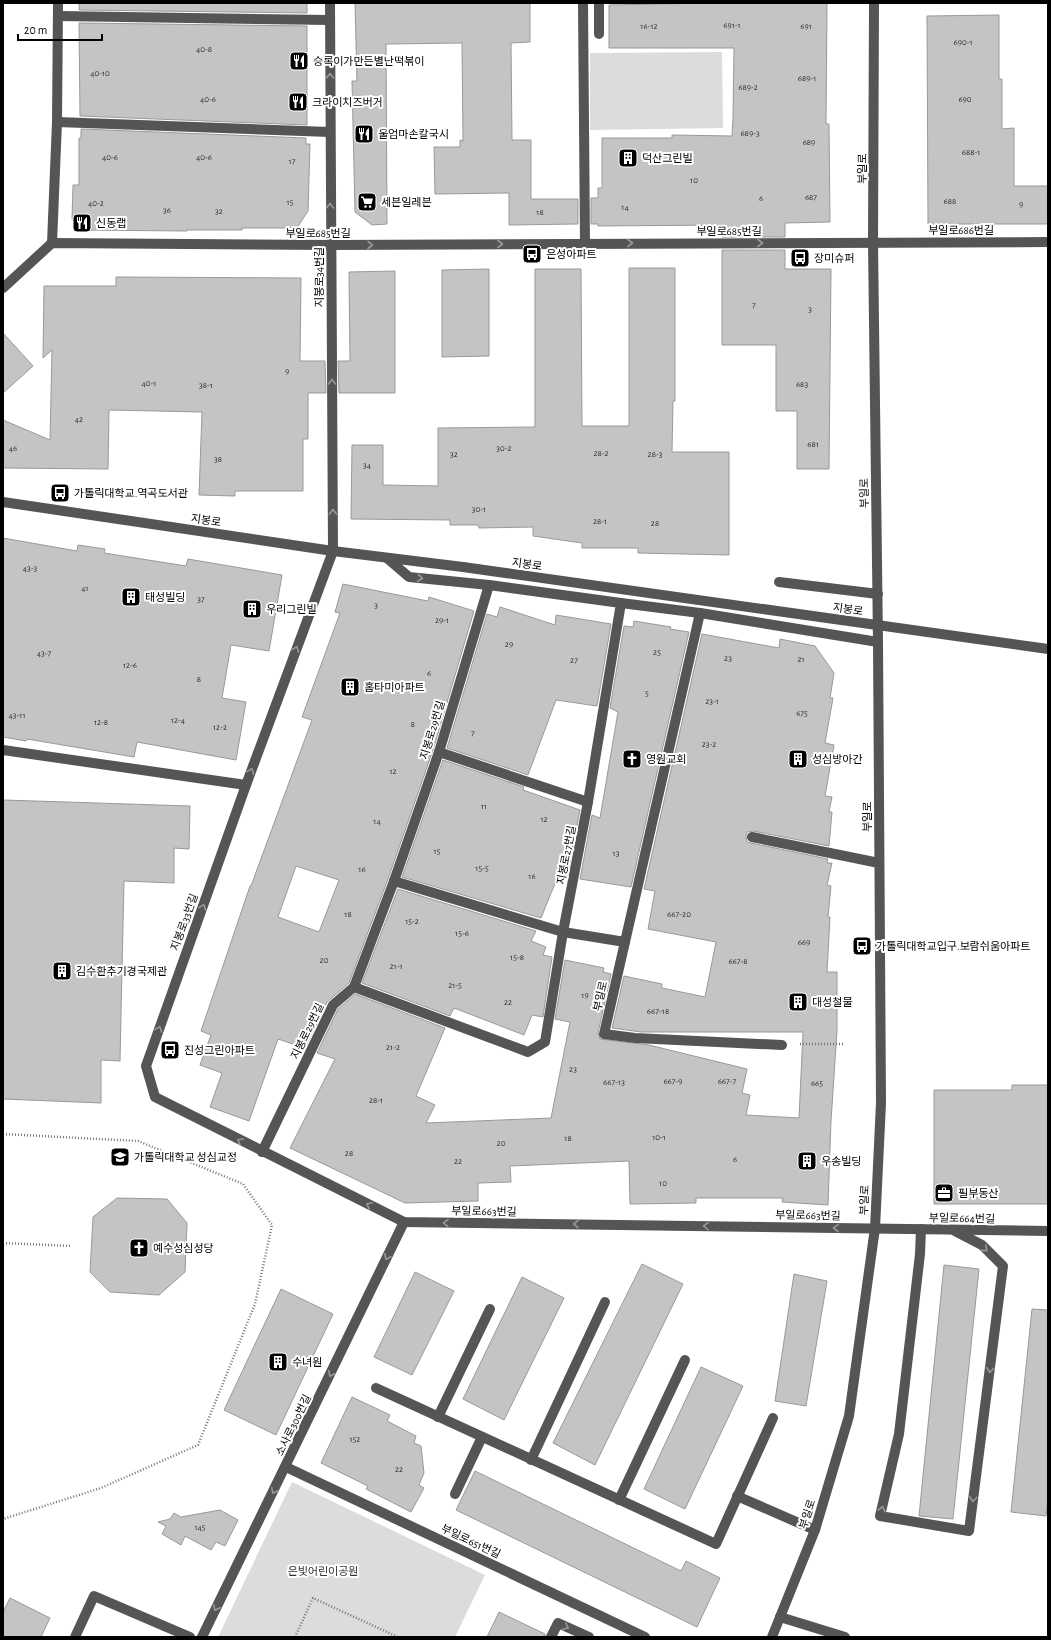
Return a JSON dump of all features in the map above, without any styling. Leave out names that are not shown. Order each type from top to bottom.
[{"type":"street","points":[[3,288],[52,243],[57,122],[58,3]]},
{"type":"street","name":"지봉로34번길","points":[[330,3],[330,245],[333,551]]},
{"type":"street","points":[[583,3],[585,244]]},
{"type":"street","points":[[599,3],[599,34]]},
{"type":"street","name":"부일로","points":[[772,1637],[815,1530],[849,1416],[875,1228],[881,1103],[878,594],[873,242],[874,3]]},
{"type":"street","points":[[58,16],[330,20]]},
{"type":"street","points":[[57,122],[330,132]]},
{"type":"street","name":"부일로685번길","points":[[52,243],[330,245],[873,242]]},
{"type":"street","name":"부일로686번길","points":[[873,242],[1048,242]]},
{"type":"street","name":"지봉로","points":[[3,502],[388,559],[463,567],[1048,649]]},
{"type":"street","name":"지봉로33번길","points":[[146,1066],[246,785],[333,551]]},
{"type":"street","points":[[388,559],[409,577],[489,585],[700,613],[878,642]]},
{"type":"street","points":[[779,582],[878,594]]},
{"type":"street","name":"지봉로29번길","points":[[262,1152],[333,1005],[354,987],[394,881],[439,752],[489,585]]},
{"type":"street","name":"지봉로27번길","points":[[354,987],[528,1052],[545,1042],[563,932],[588,802],[621,603]]},
{"type":"street","name":"부일로","points":[[700,613],[604,1034],[635,1038],[782,1044]]},
{"type":"street","points":[[3,750],[246,785]]},
{"type":"street","points":[[439,752],[588,802]]},
{"type":"street","points":[[752,837],[879,863]]},
{"type":"street","points":[[394,881],[563,932],[625,942]]},
{"type":"street","name":"부일로663번길","points":[[146,1066],[155,1097],[404,1222],[875,1228]]},
{"type":"street","name":"소사로300번길","points":[[202,1637],[404,1222]]},
{"type":"street","name":"부일로664번길","points":[[875,1228],[1048,1231]]},
{"type":"street","points":[[920,1229],[920,1254],[899,1434],[880,1516],[969,1531],[1003,1266],[982,1245],[951,1230]]},
{"type":"street","points":[[531,1460],[605,1302]]},
{"type":"street","points":[[438,1417],[490,1309]]},
{"type":"street","points":[[619,1500],[685,1360]]},
{"type":"street","points":[[376,1388],[716,1544],[773,1418]]},
{"type":"street","points":[[455,1494],[482,1437]]},
{"type":"street","name":"부일로651번길","points":[[286,1467],[646,1637]]},
{"type":"street","points":[[737,1496],[815,1530]]},
{"type":"street","points":[[75,1637],[94,1596],[190,1637]]},
{"type":"street","points":[[780,1617],[845,1637]]},
{"type":"street","points":[[551,1637],[558,1623],[589,1637]]},
{"type":"path","points":[[782,1044],[844,1044]]},
{"type":"path","points":[[3,1134],[138,1141],[243,1184],[272,1225],[255,1304],[198,1445],[101,1488],[3,1519]]},
{"type":"path","points":[[3,1242],[72,1246]]},
{"type":"path","points":[[295,1637],[312,1598],[398,1637]]},
{"type":"green space","points":[[722,52],[723,128],[590,130],[590,53]]},
{"type":"green space","name":"은빛어린이공원","points":[[292,1482],[485,1575],[455,1637],[218,1637]]},
{"type":"building","points":[[79,3],[307,3],[307,13],[79,10]]},
{"type":"building","points":[[355,3],[530,3],[530,42],[511,43],[512,140],[531,140],[531,199],[578,199],[578,224],[509,225],[509,193],[435,194],[434,147],[460,147],[460,140],[463,141],[462,43],[386,44],[387,224],[372,225],[355,212],[352,81],[357,81]]},
{"type":"building","points":[[827,3],[826,124],[829,124],[830,222],[785,223],[785,237],[722,237],[722,225],[598,226],[598,224],[591,224],[591,198],[598,198],[598,188],[602,188],[602,138],[672,138],[672,135],[732,136],[734,48],[609,48],[609,5]]},
{"type":"building","points":[[999,15],[999,79],[1002,79],[1002,129],[1014,128],[1014,186],[1048,186],[1048,224],[928,224],[927,16]]},
{"type":"building","points":[[79,23],[307,26],[307,125],[80,116]]},
{"type":"building","points":[[81,129],[306,138],[306,144],[310,144],[308,211],[297,228],[242,228],[242,230],[187,231],[80,230],[72,219],[73,185],[79,185],[79,138],[81,138]]},
{"type":"building","points":[[722,250],[785,250],[785,269],[831,269],[829,469],[797,469],[797,411],[776,411],[776,345],[722,345]]},
{"type":"building","points":[[629,268],[675,268],[675,401],[673,401],[672,452],[729,452],[729,555],[638,553],[638,548],[582,548],[582,543],[533,536],[533,527],[479,528],[478,525],[450,525],[450,520],[351,519],[352,445],[383,445],[383,485],[438,486],[438,428],[535,427],[535,269],[581,269],[582,426],[629,426]]},
{"type":"building","points":[[489,269],[489,356],[442,357],[442,270]]},
{"type":"building","points":[[395,271],[395,393],[339,393],[338,361],[350,361],[349,272]]},
{"type":"building","points":[[116,277],[301,278],[300,361],[325,361],[326,393],[308,393],[308,439],[303,439],[303,491],[235,491],[235,496],[199,495],[202,412],[109,410],[108,469],[3,468],[3,420],[50,440],[52,350],[43,358],[44,286],[116,286]]},
{"type":"building","points":[[3,333],[33,366],[3,393]]},
{"type":"building","points":[[3,538],[77,551],[78,545],[105,549],[104,553],[186,566],[188,559],[282,575],[269,651],[231,645],[222,698],[246,702],[236,760],[137,742],[134,757],[27,739],[26,741],[3,737]]},
{"type":"building","points":[[343,584],[428,601],[429,597],[474,611],[433,750],[388,879],[349,983],[327,1002],[305,1048],[278,1039],[249,1121],[210,1107],[222,1073],[200,1065],[211,1035],[201,1031],[250,886],[312,720],[302,717],[340,613],[335,612]],"holes":[[[296,866],[339,880],[319,932],[278,917]]]},
{"type":"building","points":[[500,607],[555,625],[556,615],[611,624],[597,706],[556,700],[528,775],[447,748],[487,614],[497,617]]},
{"type":"building","points":[[634,621],[671,627],[670,629],[689,632],[631,887],[580,879],[592,815],[600,818],[618,712],[610,708],[624,626],[633,627]]},
{"type":"building","points":[[702,634],[779,648],[780,639],[815,646],[834,673],[830,698],[833,698],[825,743],[834,745],[825,796],[832,797],[829,812],[832,812],[829,846],[753,831],[747,832],[746,836],[747,842],[828,859],[827,863],[832,863],[827,885],[831,886],[828,917],[830,917],[827,972],[837,972],[837,1031],[831,1121],[828,1205],[782,1202],[783,1198],[696,1198],[696,1203],[630,1204],[629,1161],[510,1166],[511,1182],[478,1183],[478,1201],[405,1203],[290,1148],[335,1059],[317,1053],[338,1009],[355,994],[445,1028],[416,1096],[435,1105],[426,1123],[551,1118],[570,1022],[555,1019],[565,960],[604,968],[603,972],[611,974],[598,1033],[600,1039],[649,1045],[747,1069],[742,1093],[750,1095],[746,1115],[799,1118],[803,1032],[641,1032],[612,1028],[624,976],[662,984],[662,988],[705,997],[716,942],[648,929],[655,891],[644,889]]},
{"type":"building","points":[[443,760],[524,787],[523,790],[580,810],[567,877],[558,876],[541,918],[402,877]]},
{"type":"building","name":"김수환추기경국제관","points":[[3,800],[190,806],[189,849],[174,848],[174,883],[124,881],[120,1061],[101,1060],[101,1103],[3,1099]]},
{"type":"building","points":[[398,889],[536,931],[531,941],[546,947],[543,955],[552,957],[543,1017],[532,1015],[524,1035],[454,1008],[450,1016],[362,983]]},
{"type":"building","points":[[1012,1085],[1048,1085],[1048,1204],[934,1204],[934,1090],[1012,1090]]},
{"type":"building","name":"예수성심성당","points":[[117,1198],[167,1199],[187,1223],[185,1272],[159,1295],[110,1292],[90,1272],[93,1217]]},
{"type":"building","points":[[642,1264],[683,1284],[595,1465],[553,1443]]},
{"type":"building","points":[[944,1265],[979,1269],[953,1519],[919,1516]]},
{"type":"building","points":[[415,1272],[454,1291],[412,1375],[374,1357]]},
{"type":"building","points":[[794,1274],[827,1281],[806,1406],[775,1401]]},
{"type":"building","points":[[522,1277],[564,1298],[504,1420],[463,1399]]},
{"type":"building","name":"수녀원","points":[[281,1289],[333,1314],[276,1435],[224,1410]]},
{"type":"building","points":[[1032,1309],[1048,1310],[1048,1498],[1046,1516],[1011,1512]]},
{"type":"building","points":[[701,1367],[743,1386],[685,1509],[644,1489]]},
{"type":"building","points":[[352,1397],[390,1415],[387,1421],[416,1436],[414,1443],[421,1446],[424,1473],[419,1485],[424,1488],[411,1512],[366,1489],[368,1486],[321,1463]]},
{"type":"building","points":[[475,1471],[681,1571],[686,1561],[720,1578],[697,1627],[456,1510]]},
{"type":"building","points":[[220,1510],[238,1520],[225,1546],[216,1542],[211,1550],[185,1536],[181,1545],[162,1534],[166,1526],[158,1522],[170,1519],[174,1513],[181,1517]]},
{"type":"building","points":[[10,1598],[50,1618],[41,1637],[3,1637],[3,1612]]},
{"type":"building","points":[[499,1612],[545,1634],[545,1637],[487,1637]]},
{"type":"place","name":"승록이가만든별난떡볶이","points":[[299,61]]},
{"type":"place","name":"크라이치즈버거","points":[[298,102]]},
{"type":"place","name":"울엄마손칼국시","points":[[364,134]]},
{"type":"place","name":"덕산그린빌","points":[[628,158]]},
{"type":"place","name":"세븐일레븐","points":[[367,202]]},
{"type":"place","name":"신동랩","points":[[82,223]]},
{"type":"place","name":"은성아파트","points":[[532,254]]},
{"type":"place","name":"장미슈퍼","points":[[800,258]]},
{"type":"place","name":"가톨릭대학교.역곡도서관","points":[[60,493]]},
{"type":"place","name":"태성빌딩","points":[[131,597]]},
{"type":"place","name":"우리그린빌","points":[[252,609]]},
{"type":"place","name":"홈타미아파트","points":[[350,687]]},
{"type":"place","name":"영원교회","points":[[632,759]]},
{"type":"place","name":"성심방아간","points":[[798,759]]},
{"type":"place","name":"가톨릭대학교입구.보람쉬움아파트","points":[[862,946]]},
{"type":"place","name":"김수환추기경국제관","points":[[62,971]]},
{"type":"place","name":"대성철물","points":[[798,1002]]},
{"type":"place","name":"진성그린아파트","points":[[170,1050]]},
{"type":"place","name":"가톨릭대학교 성심교정","points":[[120,1157]]},
{"type":"place","name":"우송빌딩","points":[[807,1161]]},
{"type":"place","name":"필부동산","points":[[944,1193]]},
{"type":"place","name":"예수성심성당","points":[[139,1248]]},
{"type":"place","name":"수녀원","points":[[278,1362]]}]
